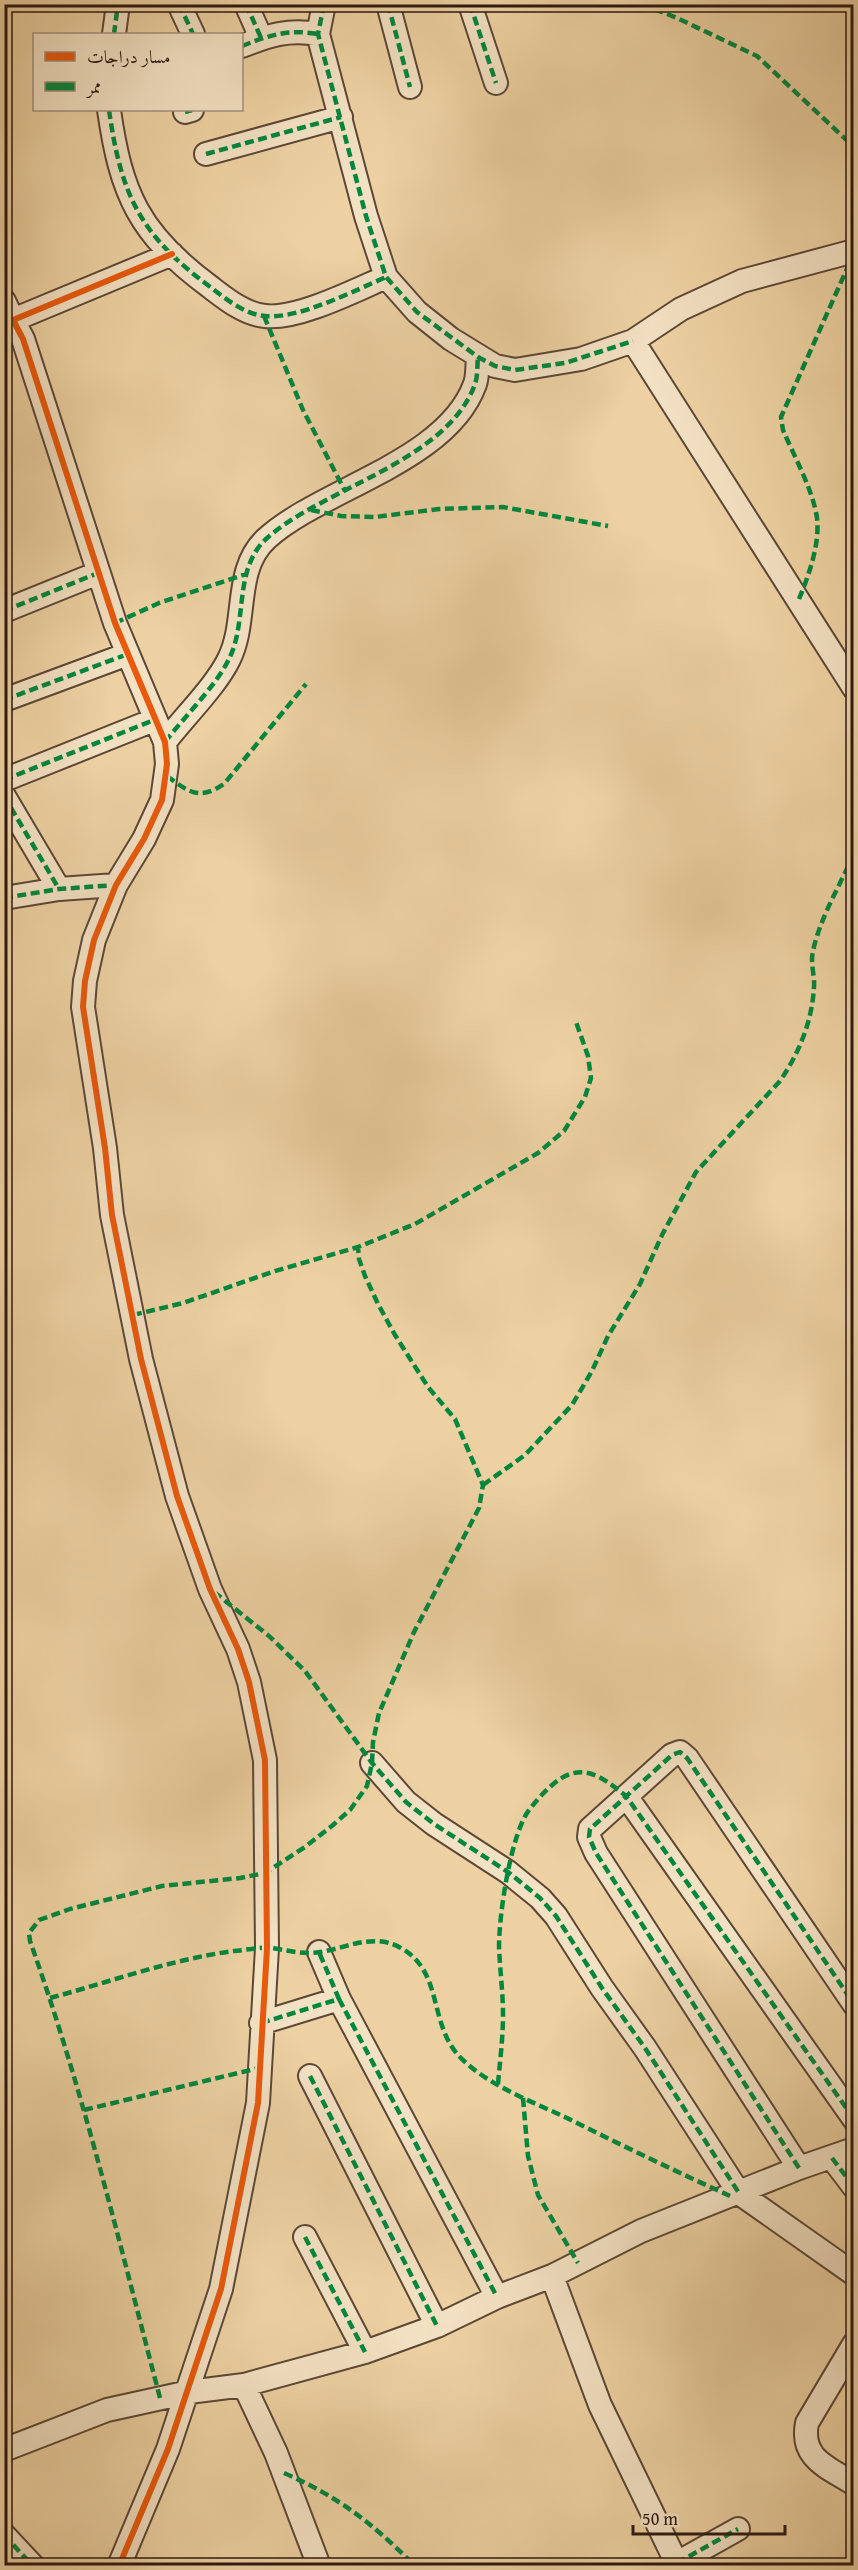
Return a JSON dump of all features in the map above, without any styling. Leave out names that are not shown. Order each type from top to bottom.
[{"type":"street","points":[[114,33],[118,4]]},
{"type":"street","points":[[179,4],[193,33]]},
{"type":"street","points":[[246,4],[251,42],[298,30],[318,34]]},
{"type":"street","points":[[324,4],[318,34],[366,216],[386,277],[417,312],[478,357],[495,366],[515,370],[564,363],[633,341],[681,309],[712,292],[752,278],[854,251]]},
{"type":"street","points":[[388,4],[410,87]]},
{"type":"street","points":[[470,4],[496,83]]},
{"type":"street","points":[[109,111],[114,147],[123,179],[139,215],[172,254],[225,298],[244,310],[264,316],[280,316],[386,277]]},
{"type":"street","points":[[206,154],[341,117]]},
{"type":"street","points":[[119,2565],[168,2449],[189,2392],[224,2278],[258,2103],[267,1948],[265,1760],[260,1726],[238,1649],[210,1588],[177,1496],[141,1359],[112,1215],[96,1078],[86,1036],[83,1007],[85,981],[94,940],[116,885],[144,839],[162,800],[167,776],[165,742],[154,720],[98,573],[23,339],[7,315],[172,254]]},
{"type":"street","points":[[633,341],[854,688]]},
{"type":"street","points":[[165,742],[229,660],[236,641],[246,574],[254,552],[285,524],[400,461],[442,429],[464,407],[476,382],[478,357]]},
{"type":"street","points":[[4,611],[98,573]]},
{"type":"street","points":[[4,700],[128,654]]},
{"type":"street","points":[[4,780],[154,720]]},
{"type":"street","points":[[4,796],[59,889]]},
{"type":"street","points":[[4,898],[59,889],[116,885]]},
{"type":"street","points":[[799,2168],[596,1853],[589,1837],[590,1829],[672,1755],[680,1752],[687,1758],[854,2004]]},
{"type":"street","points":[[372,1763],[406,1802],[434,1824],[508,1872],[540,1898],[556,1916],[739,2193],[854,2274]]},
{"type":"street","points":[[626,1796],[854,2119]]},
{"type":"street","points":[[318,1952],[339,1999],[497,2297]]},
{"type":"street","points":[[261,2023],[339,1999]]},
{"type":"street","points":[[310,2076],[436,2326]]},
{"type":"street","points":[[4,2450],[107,2410],[189,2392],[244,2385],[365,2352],[436,2326],[497,2297],[552,2276],[641,2231],[799,2168],[854,2149]]},
{"type":"street","points":[[832,2158],[854,2187]]},
{"type":"street","points":[[305,2237],[365,2352]]},
{"type":"street","points":[[552,2276],[600,2405],[678,2564],[738,2529]]},
{"type":"street","points":[[852,2354],[807,2423],[804,2437],[806,2446],[814,2458],[854,2484]]},
{"type":"street","points":[[244,2385],[276,2453],[319,2565]]},
{"type":"street","points":[[4,2535],[33,2565]]},
{"type":"marked path","points":[[114,33],[118,4]]},
{"type":"marked path","points":[[179,4],[193,33]]},
{"type":"marked path","points":[[246,4],[261,38]]},
{"type":"marked path","points":[[324,4],[318,34],[366,216],[386,277],[417,312],[478,357],[495,366],[515,370],[565,363],[633,341]]},
{"type":"marked path","points":[[388,4],[410,87]]},
{"type":"marked path","points":[[470,4],[496,83]]},
{"type":"marked path","points":[[642,4],[757,56],[854,147]]},
{"type":"marked path","points":[[243,46],[279,34],[297,32],[318,34]]},
{"type":"marked path","points":[[109,111],[127,189],[150,230],[185,267],[236,305],[257,315],[278,316],[326,303],[386,277]]},
{"type":"marked path","points":[[206,154],[341,117]]},
{"type":"marked path","points":[[799,599],[815,549],[817,518],[807,485],[783,430],[781,417],[854,253]]},
{"type":"marked path","points":[[264,316],[303,410],[345,491]]},
{"type":"marked path","points":[[165,742],[208,691],[229,659],[235,644],[245,581],[256,551],[266,539],[290,521],[381,472],[438,434],[460,411],[475,384],[478,357]]},
{"type":"marked path","points":[[311,510],[341,516],[375,517],[439,509],[503,507],[608,526]]},
{"type":"marked path","points":[[4,611],[98,573]]},
{"type":"marked path","points":[[115,623],[159,603],[246,574]]},
{"type":"marked path","points":[[4,700],[128,654]]},
{"type":"marked path","points":[[167,776],[188,790],[201,793],[224,784],[306,684]]},
{"type":"marked path","points":[[4,780],[154,720]]},
{"type":"marked path","points":[[4,796],[59,889]]},
{"type":"marked path","points":[[483,1485],[525,1455],[572,1405],[592,1371],[608,1336],[640,1284],[662,1235],[696,1172],[780,1081],[787,1070],[799,1048],[811,1013],[814,987],[812,956],[816,939],[825,914],[854,854]]},
{"type":"marked path","points":[[4,898],[59,889],[116,885]]},
{"type":"marked path","points":[[133,1315],[183,1303],[272,1272],[358,1247],[415,1224],[538,1153],[564,1131],[585,1097],[591,1078],[588,1056],[576,1022]]},
{"type":"marked path","points":[[160,2398],[84,2111],[29,1933],[39,1920],[70,1909],[162,1886],[240,1878],[265,1873],[305,1847],[333,1825],[350,1810],[367,1786],[379,1713],[414,1632],[479,1508],[483,1485],[455,1419],[428,1387],[378,1304],[359,1259],[358,1247]]},
{"type":"marked path","points":[[214,1592],[269,1636],[305,1671],[372,1763],[406,1802],[434,1824],[508,1872],[540,1898],[556,1916],[739,2193]]},
{"type":"marked path","points":[[799,2168],[596,1853],[589,1837],[590,1829],[672,1755],[680,1752],[687,1758],[854,2004]]},
{"type":"marked path","points":[[498,2084],[503,2015],[499,1947],[503,1898],[515,1841],[527,1813],[548,1789],[561,1778],[581,1772],[598,1777],[626,1796],[854,2119]]},
{"type":"marked path","points":[[50,1998],[164,1965],[234,1951],[266,1948],[314,1953],[369,1941],[389,1943],[414,1957],[424,1970],[444,2032],[452,2047],[464,2061],[487,2079],[730,2196]]},
{"type":"marked path","points":[[261,2023],[339,1999],[319,1952]]},
{"type":"marked path","points":[[339,1999],[497,2297]]},
{"type":"marked path","points":[[84,2110],[259,2068]]},
{"type":"marked path","points":[[310,2076],[437,2326]]},
{"type":"marked path","points":[[523,2098],[528,2156],[538,2195],[578,2263]]},
{"type":"marked path","points":[[832,2158],[854,2187]]},
{"type":"marked path","points":[[305,2237],[365,2352]]},
{"type":"marked path","points":[[284,2473],[322,2492],[354,2512],[415,2566]]},
{"type":"marked path","points":[[677,2563],[738,2529]]},
{"type":"marked path","points":[[4,2535],[33,2566]]},
{"type":"cycle path","points":[[119,2566],[168,2449],[221,2289],[258,2103],[267,1948],[265,1760],[249,1682],[238,1649],[210,1589],[177,1496],[141,1359],[112,1215],[105,1148],[83,1007],[85,981],[94,940],[116,885],[144,839],[162,800],[167,764],[165,742],[115,623],[23,339],[13,320],[172,254]]}]
